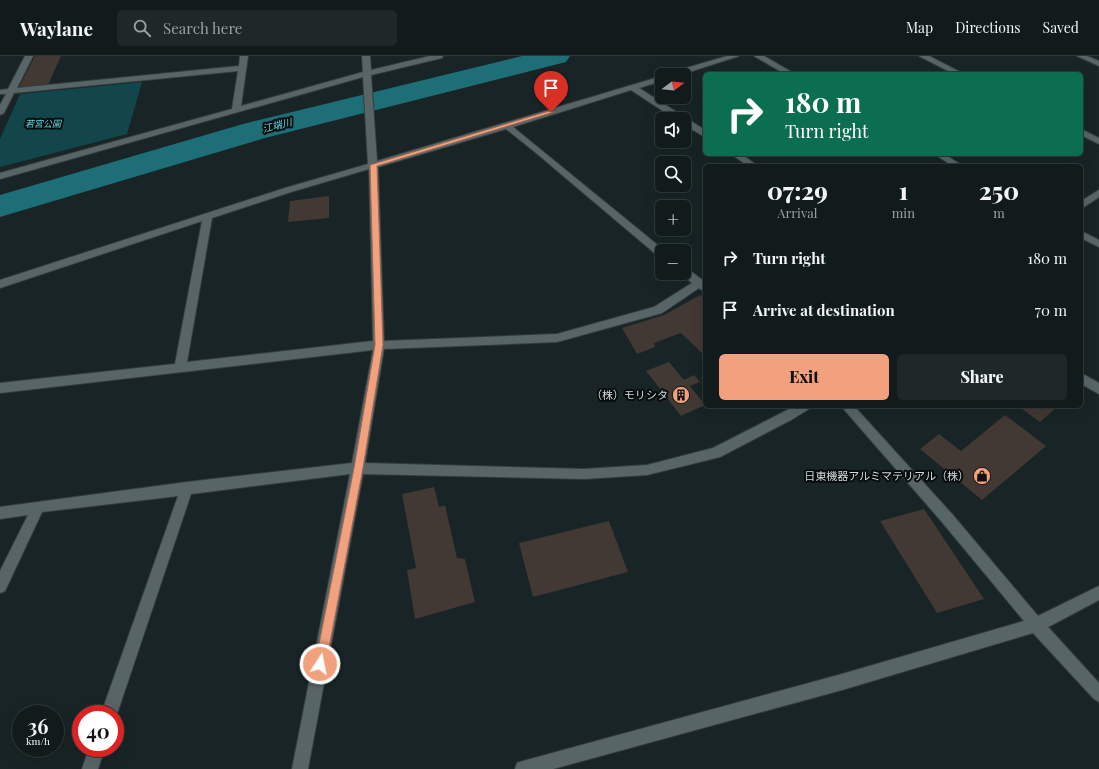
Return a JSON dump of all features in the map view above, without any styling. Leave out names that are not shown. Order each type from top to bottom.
[{"type":"street","points":[[0,113],[29,56]]},
{"type":"street","points":[[236,110],[244,56]]},
{"type":"street","points":[[300,769],[358,468],[379,345],[374,165],[366,85],[366,56]]},
{"type":"street","points":[[0,176],[366,74],[439,56]]},
{"type":"street","points":[[691,69],[735,56]]},
{"type":"street","points":[[758,56],[787,72]]},
{"type":"street","points":[[923,56],[956,72]]},
{"type":"street","points":[[1081,56],[1099,64]]},
{"type":"street","points":[[0,92],[242,68]]},
{"type":"street","points":[[0,284],[208,216],[655,80]]},
{"type":"street","points":[[632,87],[670,112]]},
{"type":"street","points":[[691,125],[703,133]]},
{"type":"street","points":[[507,126],[538,150],[655,248]]},
{"type":"street","points":[[1083,133],[1099,140]]},
{"type":"street","points":[[739,156],[751,164]]},
{"type":"street","points":[[942,156],[956,164]]},
{"type":"street","points":[[1083,205],[1099,193]]},
{"type":"street","points":[[180,367],[208,216]]},
{"type":"street","points":[[1083,235],[1099,244]]},
{"type":"street","points":[[0,388],[379,345],[557,338],[658,310],[702,285],[691,276]]},
{"type":"street","points":[[1083,379],[1099,389]]},
{"type":"street","points":[[0,513],[187,488],[358,468],[584,474],[647,470],[716,453],[787,418],[802,408]]},
{"type":"street","points":[[849,408],[947,518],[1036,625],[1099,694]]},
{"type":"street","points":[[112,705],[187,488]]},
{"type":"street","points":[[0,586],[38,507]]},
{"type":"street","points":[[523,769],[842,682],[1036,625],[1099,593]]},
{"type":"street","points":[[90,769],[94,757]]},
{"type":"green space","name":"若宮公園","points":[[142,82],[127,134],[0,167],[0,139],[20,94]]},
{"type":"building","points":[[35,56],[61,56],[48,85],[19,87]]},
{"type":"building","points":[[329,196],[329,218],[288,222],[290,201]]},
{"type":"building","points":[[700,295],[703,297],[703,354],[681,333],[654,343],[655,347],[637,354],[622,328],[664,315]]},
{"type":"building","name":"（株）モリシタ","points":[[669,362],[684,380],[694,375],[700,382],[690,386],[703,402],[703,406],[681,416],[646,371]]},
{"type":"building","points":[[1021,408],[1056,408],[1040,422]]},
{"type":"building","name":"日東機器アルミマテリアル（株）","points":[[1005,415],[1046,446],[982,500],[920,449],[939,434],[961,451]]},
{"type":"building","points":[[434,487],[439,507],[445,505],[457,558],[465,559],[475,602],[415,619],[407,570],[416,568],[402,494]]},
{"type":"building","points":[[924,509],[984,599],[937,613],[880,521]]},
{"type":"building","points":[[609,521],[628,572],[533,597],[519,543]]},
{"type":"waterway","name":"江端川","points":[[0,206],[254,131],[556,56]]},
{"type":"place","name":"（株）モリシタ","points":[[681,395]]},
{"type":"place","name":"日東機器アルミマテリアル（株）","points":[[982,476]]},
{"type":"route","points":[[320,664],[358,468],[379,345],[374,165],[551,112]]}]
